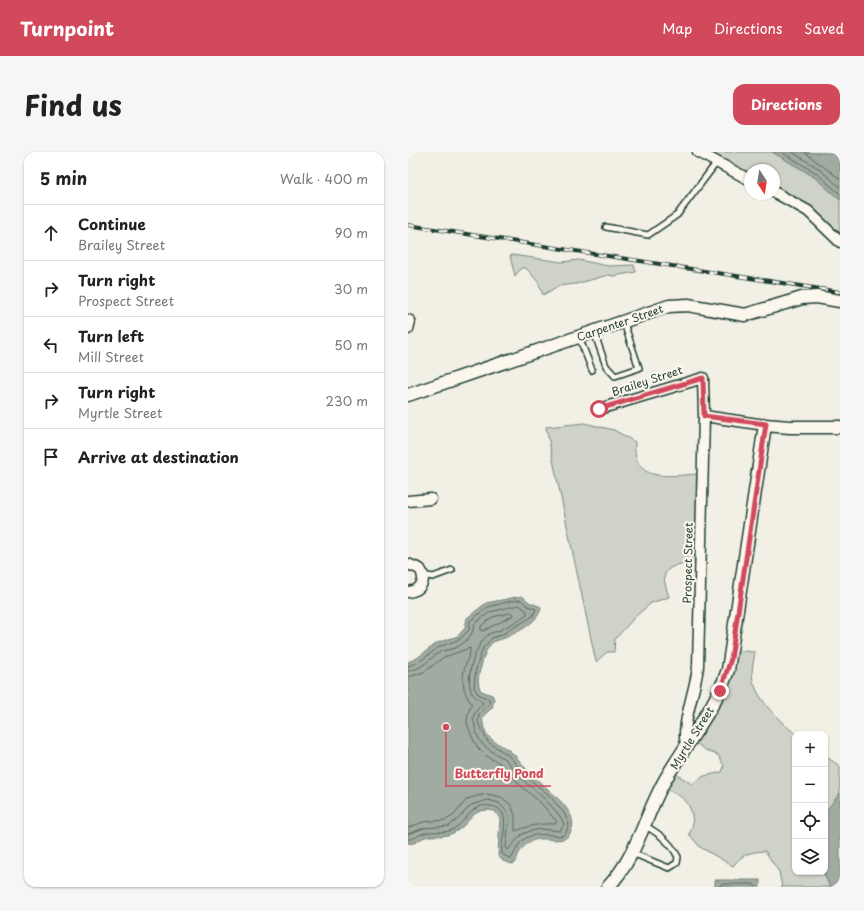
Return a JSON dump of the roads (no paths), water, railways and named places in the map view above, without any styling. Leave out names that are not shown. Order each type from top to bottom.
[{"type":"street","points":[[698,152],[744,177]]},
{"type":"street","points":[[780,195],[808,211],[840,242]]},
{"type":"street","name":"Carpenter Street","points":[[408,395],[623,322],[675,306],[688,305],[745,315],[802,298],[817,297],[840,301]]},
{"type":"street","name":"Brailey Street","points":[[599,409],[703,378]]},
{"type":"street","name":"Prospect Street","points":[[687,746],[684,732],[696,683],[698,666],[704,416],[703,378]]},
{"type":"street","points":[[704,416],[790,427],[840,427]]},
{"type":"street","name":"Myrtle Street","points":[[608,887],[623,869],[632,853],[659,791],[714,703],[728,670],[766,424]]},
{"type":"street","points":[[408,501],[431,499]]},
{"type":"street","points":[[408,564],[416,566],[423,575],[421,586],[413,592],[408,592]]},
{"type":"lane","points":[[606,227],[648,235],[678,215],[717,162]]},
{"type":"lane","points":[[594,332],[606,366],[615,376],[639,368],[623,322]]},
{"type":"lane","points":[[579,337],[592,370]]},
{"type":"lane","points":[[423,575],[433,577],[452,570]]},
{"type":"lane","points":[[632,853],[669,868],[678,863],[678,857],[668,843],[656,831],[642,830]]},
{"type":"water","points":[[772,152],[840,153],[840,200],[813,176]]},
{"type":"water","points":[[522,596],[529,602],[541,607],[540,612],[526,627],[502,639],[496,640],[487,650],[478,679],[481,691],[492,695],[494,699],[492,708],[483,716],[484,728],[486,733],[495,742],[513,753],[528,772],[558,798],[570,813],[572,828],[568,836],[562,839],[538,839],[529,842],[521,849],[515,863],[512,864],[503,861],[498,856],[500,819],[495,811],[487,810],[476,813],[453,833],[443,836],[428,836],[415,843],[408,843],[408,662],[417,658],[437,643],[458,636],[465,628],[467,618],[486,603]]},
{"type":"water","points":[[840,793],[840,887],[830,887],[824,875],[828,875],[828,808]]},
{"type":"water","points":[[715,880],[760,880],[760,887],[715,887]]},
{"type":"railway","points":[[408,225],[840,292]]},
{"type":"place","name":"Butterfly Pond","points":[[446,727]]}]
